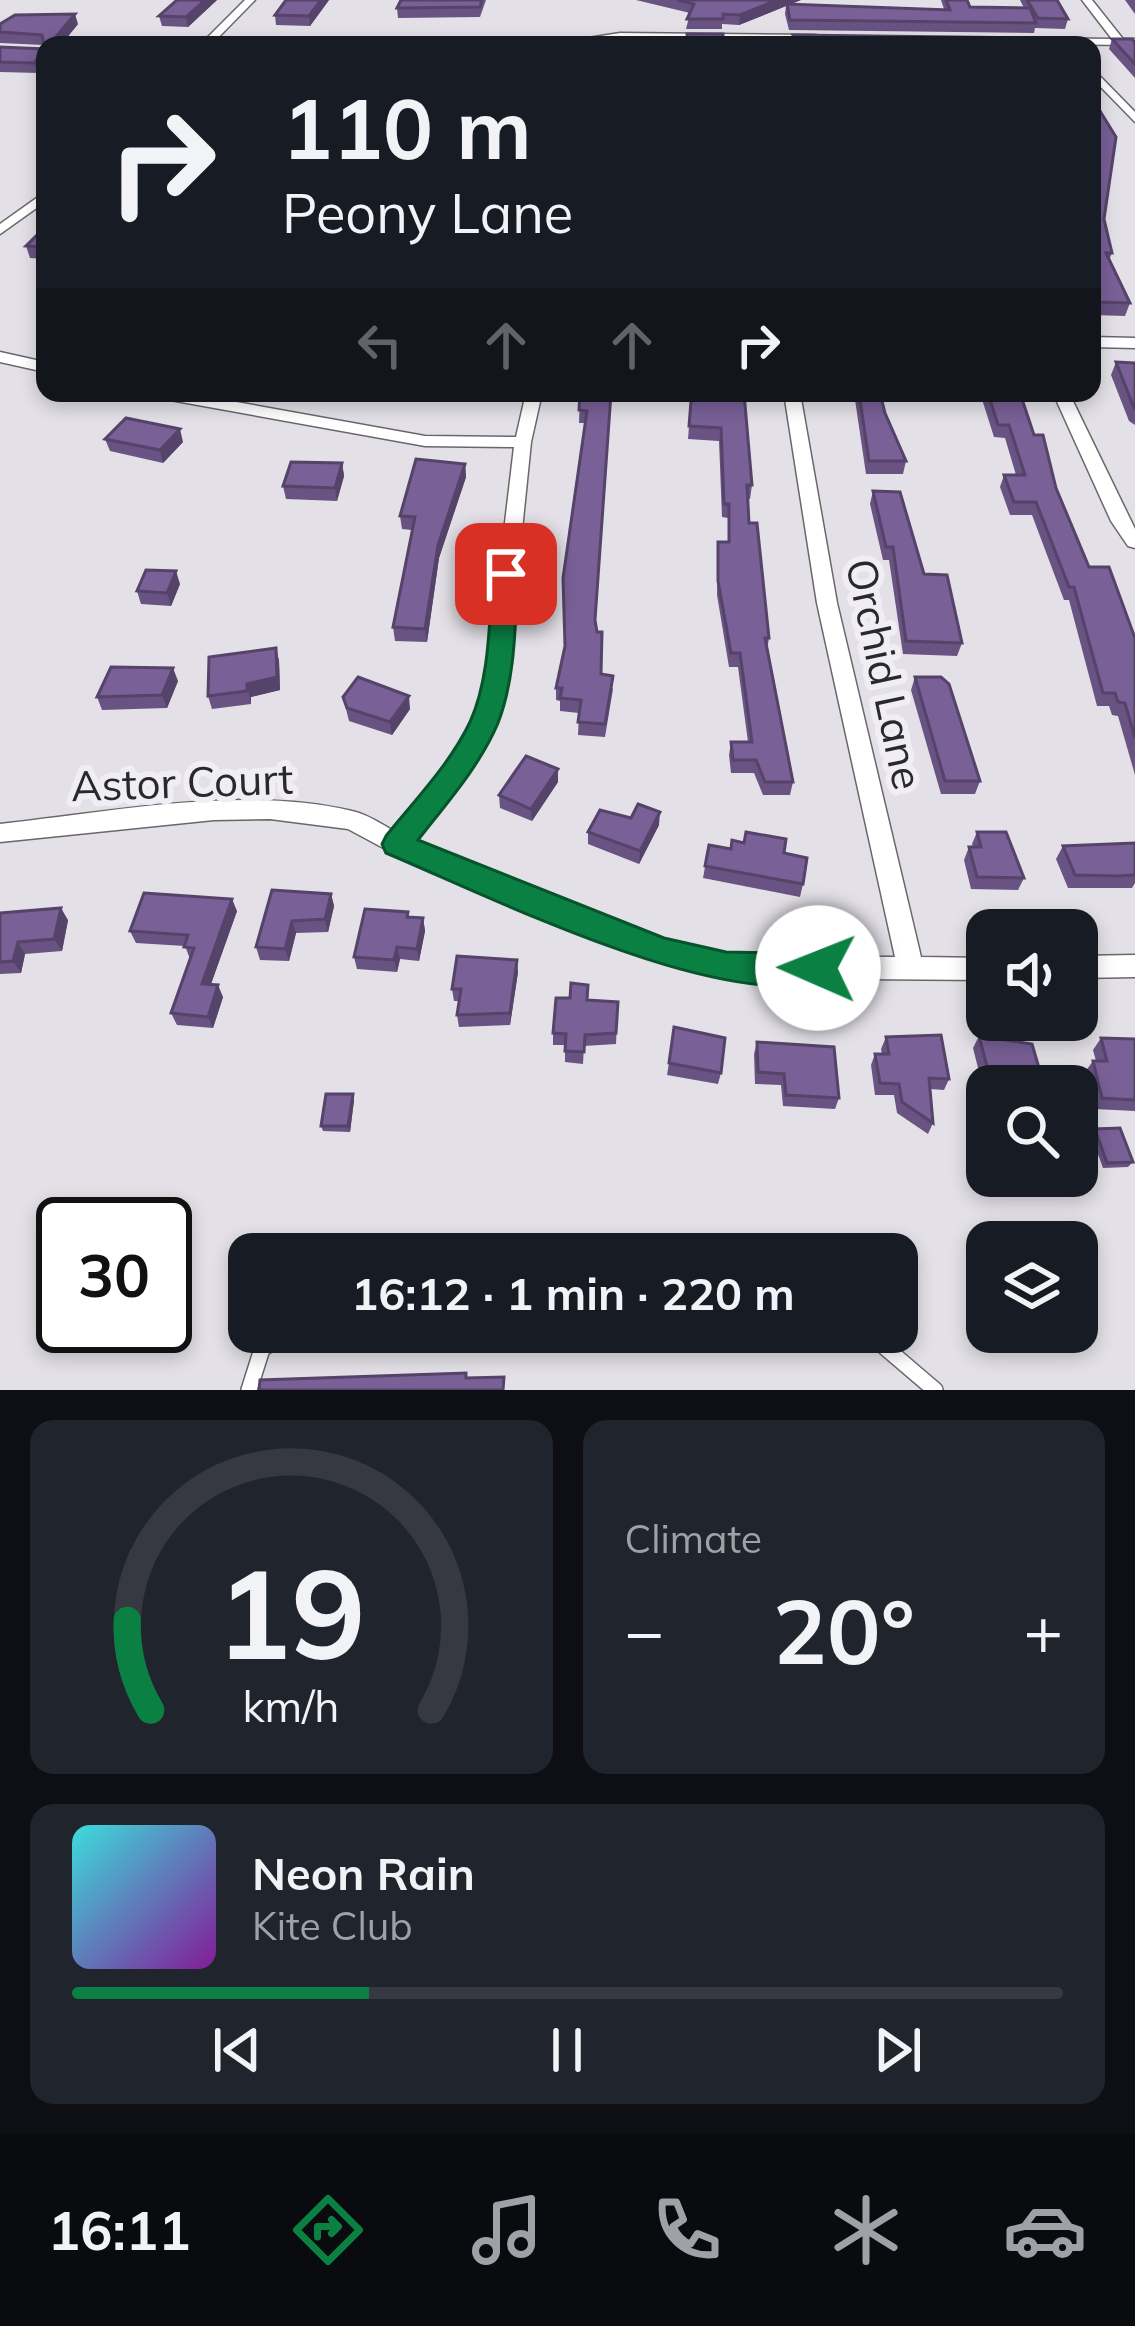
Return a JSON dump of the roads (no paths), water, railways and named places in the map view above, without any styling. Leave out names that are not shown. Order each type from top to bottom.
[{"type":"street","points":[[214,36],[250,0]]},
{"type":"street","points":[[1087,0],[1119,41]]},
{"type":"street","points":[[1101,42],[1135,41]]},
{"type":"street","points":[[1101,81],[1131,115]]},
{"type":"street","points":[[1110,110],[1131,115]]},
{"type":"street","points":[[0,230],[36,203]]},
{"type":"street","points":[[1101,342],[1135,343]]},
{"type":"street","points":[[0,357],[36,366]]},
{"type":"street","points":[[209,402],[424,441],[523,442]]},
{"type":"street","points":[[397,844],[447,782],[484,722],[500,657],[523,442],[532,402]]},
{"type":"street","name":"Orchid Lane","points":[[794,402],[827,603],[911,970]]},
{"type":"street","points":[[1065,402],[1120,521],[1135,542]]},
{"type":"street","name":"Astor Court","points":[[0,833],[118,817],[270,810],[352,820],[397,844],[683,957],[726,967],[966,969]]},
{"type":"street","points":[[1098,967],[1135,966]]},
{"type":"lane","points":[[249,1390],[261,1353]]},
{"type":"lane","points":[[892,1353],[935,1390]]}]
